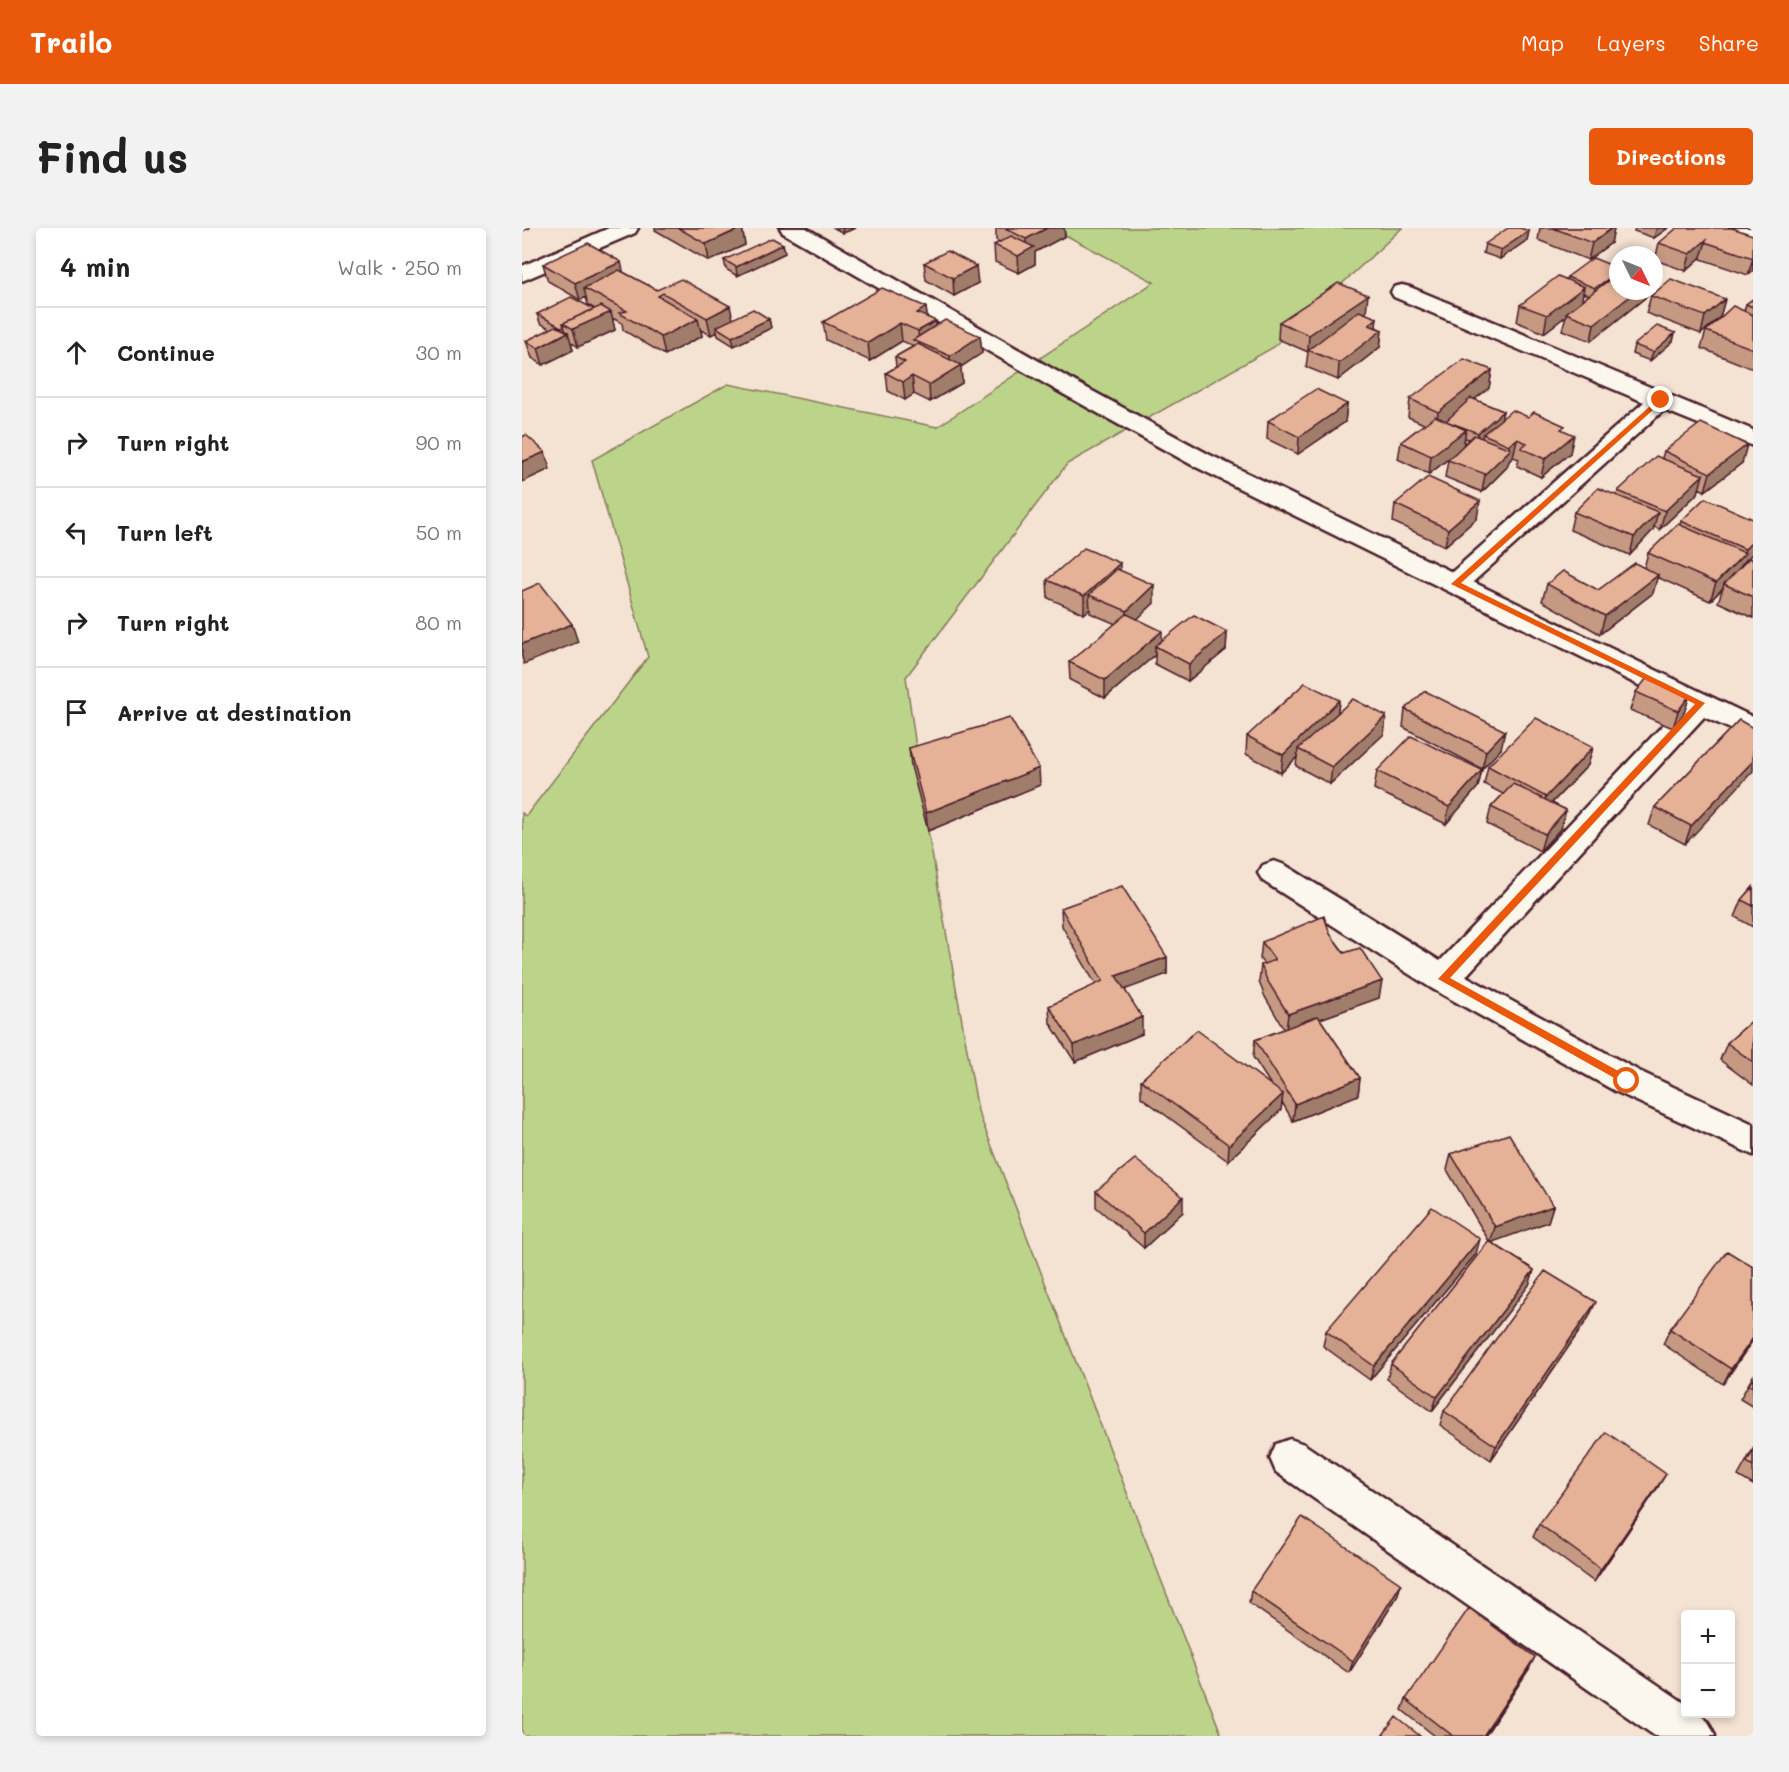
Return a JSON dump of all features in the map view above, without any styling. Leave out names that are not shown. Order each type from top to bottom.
[{"type":"street","points":[[522,274],[627,228]]},
{"type":"street","points":[[791,228],[1064,385],[1201,460],[1753,729]]},
{"type":"street","points":[[1741,228],[1753,232]]},
{"type":"street","points":[[1402,292],[1753,439]]},
{"type":"street","points":[[1455,584],[1661,400]]},
{"type":"street","points":[[1443,979],[1700,703]]},
{"type":"street","points":[[1274,873],[1443,979],[1627,1081],[1753,1140]]},
{"type":"street","points":[[1290,1458],[1693,1736]]},
{"type":"green space","points":[[1052,228],[1402,228],[1274,347],[1067,464],[906,677],[928,831],[978,1111],[1222,1736],[522,1736],[522,813],[526,816],[648,657],[592,460],[728,384],[937,427],[1154,282]]},
{"type":"building","points":[[678,228],[741,228],[706,244]]},
{"type":"building","points":[[1005,228],[1047,228],[1026,239]]},
{"type":"building","points":[[1508,228],[1529,231],[1501,250],[1485,244]]},
{"type":"building","points":[[1553,228],[1612,228],[1592,243]]},
{"type":"building","points":[[1677,228],[1732,228],[1753,235],[1753,258],[1705,242],[1707,239],[1690,254],[1659,243]]},
{"type":"building","points":[[1011,236],[1034,247],[1018,256],[994,245]]},
{"type":"building","points":[[772,238],[783,244],[736,267],[724,260]]},
{"type":"building","points":[[588,243],[621,262],[575,283],[543,264]]},
{"type":"building","points":[[947,251],[976,266],[953,278],[924,263]]},
{"type":"building","points":[[1593,258],[1609,264],[1609,278],[1595,288],[1567,277]]},
{"type":"building","points":[[619,270],[657,290],[681,279],[730,306],[707,318],[663,293],[658,296],[698,319],[661,337],[619,313],[627,311],[584,288]]},
{"type":"building","points":[[1558,276],[1584,287],[1547,315],[1520,305]]},
{"type":"building","points":[[1671,279],[1725,299],[1705,316],[1662,300],[1663,286]]},
{"type":"building","points":[[1609,280],[1609,300],[1625,300],[1594,324],[1566,313]]},
{"type":"building","points":[[1338,283],[1368,295],[1309,335],[1279,322]]},
{"type":"building","points":[[882,288],[926,307],[917,313],[936,321],[918,331],[900,323],[868,343],[823,322]]},
{"type":"building","points":[[571,297],[594,309],[563,323],[564,326],[561,327],[537,314]]},
{"type":"building","points":[[1753,299],[1753,307],[1746,304]]},
{"type":"building","points":[[601,306],[611,312],[573,329],[563,323]]},
{"type":"building","points":[[1733,306],[1753,315],[1753,349],[1706,331]]},
{"type":"building","points":[[753,309],[769,319],[732,337],[716,327]]},
{"type":"building","points":[[1359,311],[1377,318],[1369,325],[1382,330],[1339,363],[1308,350]]},
{"type":"building","points":[[945,320],[980,336],[950,356],[913,340]]},
{"type":"building","points":[[556,326],[568,332],[538,348],[526,341]]},
{"type":"building","points":[[1657,326],[1675,333],[1653,352],[1634,345]]},
{"type":"building","points":[[918,344],[961,365],[929,385],[912,376],[903,382],[886,373],[905,362],[895,357]]},
{"type":"building","points":[[1464,359],[1492,370],[1438,412],[1410,399]]},
{"type":"building","points":[[1316,389],[1347,404],[1299,437],[1268,421]]},
{"type":"building","points":[[1471,398],[1503,411],[1478,433],[1446,421]]},
{"type":"building","points":[[1512,410],[1528,417],[1534,412],[1565,426],[1561,429],[1574,435],[1545,459],[1521,448],[1527,443],[1517,439],[1509,445],[1483,434]]},
{"type":"building","points":[[1435,416],[1466,430],[1431,456],[1401,442]]},
{"type":"building","points":[[1701,423],[1747,445],[1710,473],[1664,451]]},
{"type":"building","points":[[526,435],[545,452],[522,462],[522,437]]},
{"type":"building","points":[[1474,435],[1511,449],[1485,474],[1448,460]]},
{"type":"building","points":[[1656,456],[1703,475],[1665,511],[1618,491]]},
{"type":"building","points":[[1428,477],[1480,501],[1448,529],[1395,504]]},
{"type":"building","points":[[1598,488],[1658,512],[1634,537],[1574,512]]},
{"type":"building","points":[[1705,498],[1753,519],[1753,541],[1745,549],[1681,521]]},
{"type":"building","points":[[1678,524],[1745,553],[1716,583],[1648,553]]},
{"type":"building","points":[[1084,548],[1120,563],[1084,596],[1047,580]]},
{"type":"building","points":[[1749,558],[1753,560],[1753,597],[1724,584]]},
{"type":"building","points":[[1635,563],[1658,575],[1605,616],[1547,584],[1563,571],[1598,590]]},
{"type":"building","points":[[1117,569],[1154,585],[1127,611],[1089,595]]},
{"type":"building","points":[[540,583],[572,624],[522,644],[522,591]]},
{"type":"building","points":[[1127,614],[1162,631],[1105,680],[1069,662]]},
{"type":"building","points":[[1194,615],[1227,632],[1189,664],[1155,646]]},
{"type":"building","points":[[1647,678],[1690,695],[1678,711],[1636,692]]},
{"type":"building","points":[[1305,683],[1339,700],[1283,755],[1247,736]]},
{"type":"building","points":[[1425,691],[1505,731],[1486,751],[1405,709]]},
{"type":"building","points":[[1353,699],[1386,716],[1332,767],[1298,749]]},
{"type":"building","points":[[1010,718],[1039,768],[926,813],[909,748]]},
{"type":"building","points":[[1536,718],[1593,747],[1546,797],[1488,766]]},
{"type":"building","points":[[1739,720],[1753,728],[1753,761],[1691,826],[1655,807]]},
{"type":"building","points":[[1411,736],[1482,770],[1449,807],[1377,771]]},
{"type":"building","points":[[1513,784],[1566,810],[1545,834],[1491,807]]},
{"type":"building","points":[[1122,886],[1167,957],[1116,976],[1142,1017],[1074,1045],[1049,1006],[1103,981],[1061,908]]},
{"type":"building","points":[[1753,887],[1753,906],[1742,900]]},
{"type":"building","points":[[1324,916],[1330,934],[1344,953],[1360,948],[1382,981],[1288,1014],[1267,980],[1261,965],[1275,960],[1262,942]]},
{"type":"building","points":[[1318,1016],[1360,1078],[1295,1104],[1255,1040]]},
{"type":"building","points":[[1753,1020],[1753,1062],[1727,1043]]},
{"type":"building","points":[[1197,1030],[1283,1094],[1229,1145],[1141,1080]]},
{"type":"building","points":[[1509,1134],[1553,1206],[1495,1227],[1451,1154]]},
{"type":"building","points":[[1135,1159],[1183,1197],[1144,1233],[1096,1191]]},
{"type":"building","points":[[1432,1207],[1480,1239],[1374,1366],[1326,1331]]},
{"type":"building","points":[[1489,1241],[1534,1270],[1437,1397],[1391,1364]]},
{"type":"building","points":[[1727,1251],[1753,1267],[1753,1338],[1731,1369],[1670,1329]]},
{"type":"building","points":[[1545,1271],[1596,1302],[1496,1446],[1444,1411]]},
{"type":"building","points":[[1606,1432],[1666,1474],[1601,1569],[1539,1524]]},
{"type":"building","points":[[1753,1451],[1753,1466],[1747,1462]]},
{"type":"building","points":[[1302,1517],[1401,1584],[1353,1661],[1251,1591]]},
{"type":"building","points":[[1469,1608],[1535,1657],[1483,1736],[1453,1736],[1406,1699]]},
{"type":"building","points":[[1396,1717],[1420,1736],[1382,1736]]},
{"type":"route","points":[[1627,1081],[1443,979],[1700,703],[1455,584],[1661,400]]}]
